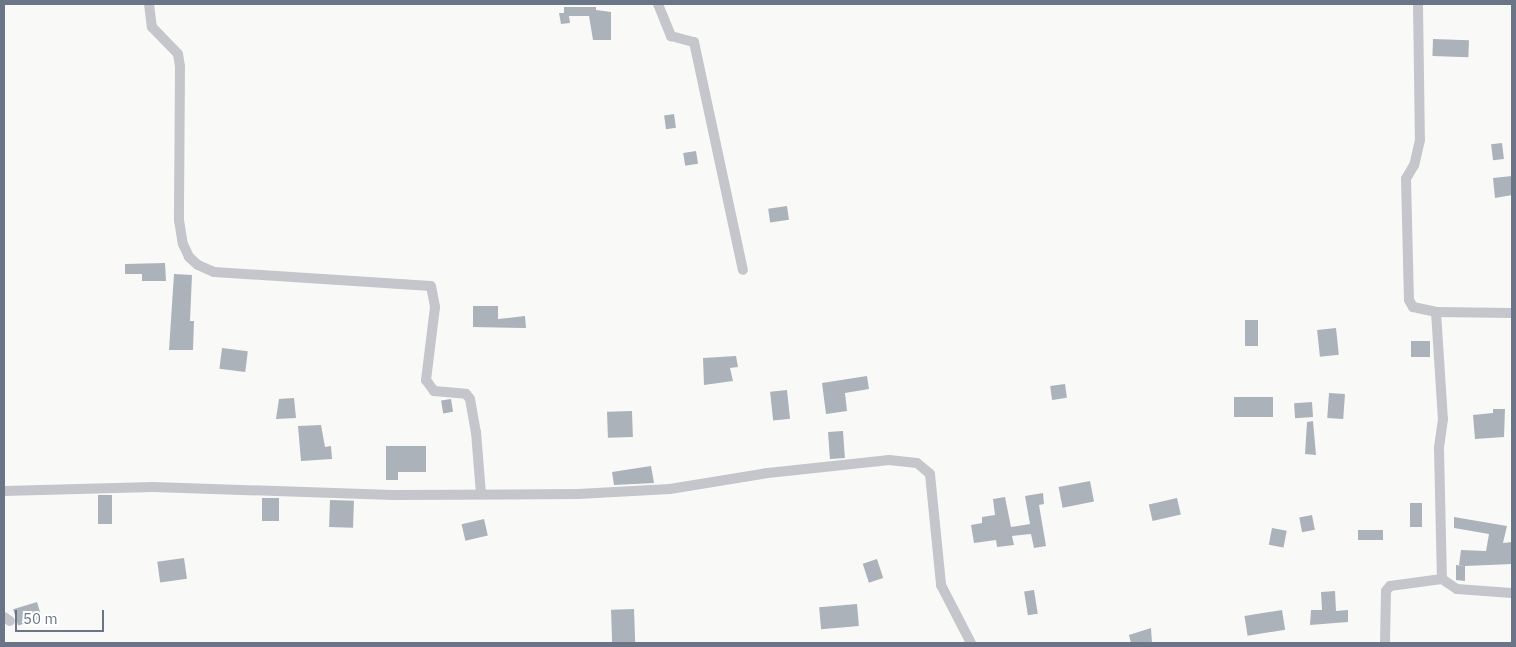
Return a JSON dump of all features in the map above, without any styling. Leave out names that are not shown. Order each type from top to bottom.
[{"type":"street","points":[[149,4],[152,27],[178,54],[180,66],[179,220],[183,244],[189,257],[214,272],[431,286],[435,293],[436,307],[426,380],[434,390],[466,394],[470,399],[476,432],[481,494]]},
{"type":"street","points":[[658,4],[671,36],[694,42],[743,270]]},
{"type":"street","points":[[1418,4],[1420,140],[1406,180],[1408,288],[1413,307],[1436,312],[1512,313]]},
{"type":"street","points":[[1436,312],[1443,418],[1439,450],[1442,579]]},
{"type":"street","points":[[4,490],[153,487],[393,495],[670,490],[786,471],[889,460],[917,463],[930,474],[941,585],[971,643]]},
{"type":"street","points":[[1385,643],[1386,591],[1390,586],[1442,579],[1457,590],[1512,593]]},
{"type":"building","points":[[564,7],[596,7],[596,10],[611,12],[611,40],[593,40],[589,16],[569,16],[570,23],[561,24],[559,13],[564,13]]},
{"type":"building","points":[[1433,39],[1469,40],[1468,57],[1432,56]]},
{"type":"building","points":[[674,114],[676,128],[666,129],[664,115]]},
{"type":"building","points":[[1502,143],[1504,159],[1493,160],[1491,144]]},
{"type":"building","points":[[696,151],[698,164],[685,166],[683,153]]},
{"type":"building","points":[[1512,176],[1512,195],[1495,198],[1493,178]]},
{"type":"building","points":[[787,206],[789,220],[770,223],[768,209]]},
{"type":"building","points":[[165,263],[166,281],[142,281],[142,274],[125,274],[125,264]]},
{"type":"building","points":[[174,274],[192,275],[190,321],[194,321],[193,350],[169,350]]},
{"type":"building","points":[[473,306],[498,306],[498,319],[525,316],[526,328],[473,327]]},
{"type":"building","points":[[1245,320],[1258,320],[1258,346],[1245,346]]},
{"type":"building","points":[[1336,328],[1339,355],[1320,357],[1317,330]]},
{"type":"building","points":[[1411,341],[1430,341],[1430,357],[1411,357]]},
{"type":"building","points":[[222,348],[248,351],[245,372],[219,369]]},
{"type":"building","points":[[736,356],[738,367],[730,368],[733,381],[704,385],[703,358]]},
{"type":"building","points":[[867,376],[869,389],[845,393],[847,411],[826,414],[822,383]]},
{"type":"building","points":[[1065,384],[1067,398],[1052,400],[1050,386]]},
{"type":"building","points":[[787,390],[790,419],[773,421],[770,392]]},
{"type":"building","points":[[1329,393],[1345,394],[1343,419],[1327,418]]},
{"type":"building","points":[[1234,397],[1273,397],[1273,417],[1234,417]]},
{"type":"building","points":[[294,398],[296,418],[276,419],[279,399]]},
{"type":"building","points":[[451,399],[453,412],[443,413],[441,401]]},
{"type":"building","points":[[1312,402],[1313,417],[1295,418],[1294,403]]},
{"type":"building","points":[[1493,409],[1505,409],[1504,437],[1475,439],[1473,415],[1493,413]]},
{"type":"building","points":[[632,411],[633,437],[608,438],[607,412]]},
{"type":"building","points":[[1313,421],[1316,455],[1305,454],[1307,422]]},
{"type":"building","points":[[321,425],[325,447],[331,446],[332,459],[301,461],[298,426]]},
{"type":"building","points":[[843,431],[845,458],[830,459],[828,432]]},
{"type":"building","points":[[386,446],[426,446],[426,472],[398,472],[398,480],[386,480]]},
{"type":"building","points":[[651,466],[654,483],[614,485],[612,472]]},
{"type":"building","points":[[1090,481],[1094,502],[1063,508],[1059,487]]},
{"type":"building","points":[[1043,493],[1044,504],[1039,505],[1046,546],[1034,548],[1031,534],[1012,536],[1014,545],[997,547],[996,540],[974,543],[971,525],[982,523],[982,517],[995,515],[993,499],[1005,497],[1011,527],[1030,524],[1025,496]]},
{"type":"building","points":[[98,495],[112,495],[112,524],[98,524]]},
{"type":"building","points":[[262,498],[279,498],[279,521],[262,521]]},
{"type":"building","points":[[1177,498],[1181,515],[1153,521],[1149,505]]},
{"type":"building","points":[[330,500],[354,501],[353,528],[329,527]]},
{"type":"building","points":[[1410,503],[1422,503],[1422,527],[1410,527]]},
{"type":"building","points":[[1312,515],[1315,530],[1302,532],[1299,517]]},
{"type":"building","points":[[1454,517],[1507,526],[1503,543],[1512,542],[1512,564],[1465,566],[1465,581],[1456,580],[1456,565],[1464,566],[1459,565],[1461,550],[1486,551],[1489,534],[1454,528]]},
{"type":"building","points":[[484,519],[488,536],[465,541],[462,524]]},
{"type":"building","points":[[1272,528],[1287,531],[1283,548],[1269,545]]},
{"type":"building","points":[[1358,530],[1383,530],[1383,540],[1358,540]]},
{"type":"building","points":[[184,558],[187,579],[160,583],[157,562]]},
{"type":"building","points":[[877,559],[883,578],[869,583],[863,564]]},
{"type":"building","points":[[1034,590],[1038,614],[1028,615],[1024,592]]},
{"type":"building","points":[[1335,591],[1336,611],[1348,610],[1348,622],[1310,625],[1311,610],[1322,610],[1321,592]]},
{"type":"building","points":[[37,602],[42,618],[18,626],[13,609]]},
{"type":"building","points":[[857,604],[859,626],[821,629],[819,607]]},
{"type":"building","points":[[634,609],[635,642],[612,643],[611,610]]},
{"type":"building","points":[[1282,610],[1285,630],[1248,636],[1244,616]]},
{"type":"building","points":[[1151,628],[1152,643],[1131,643],[1129,635]]}]
